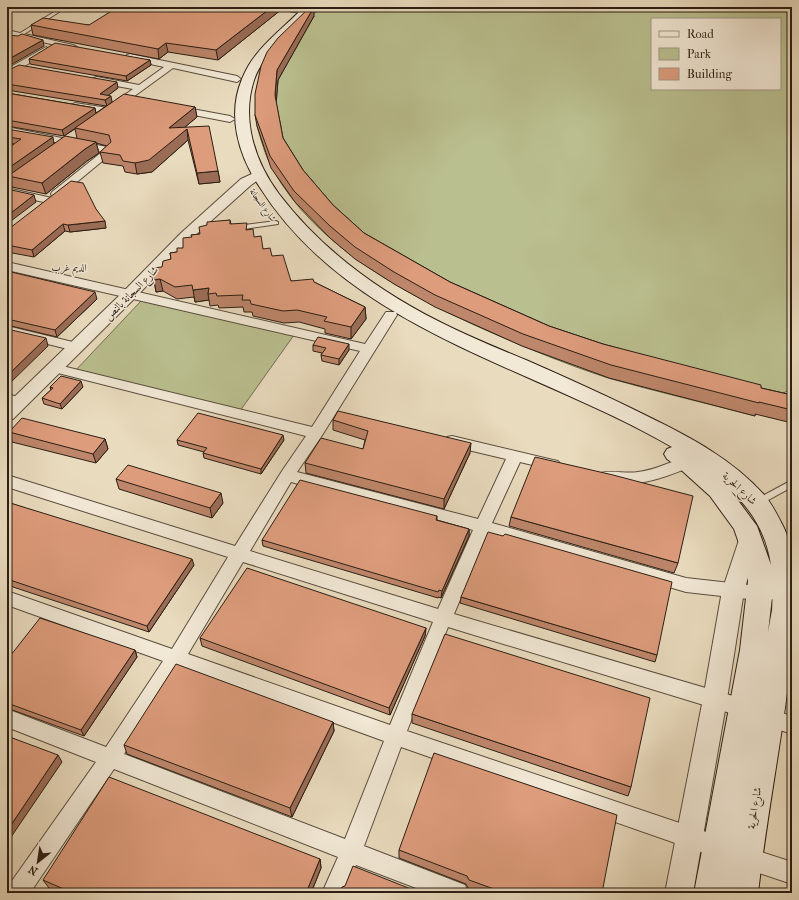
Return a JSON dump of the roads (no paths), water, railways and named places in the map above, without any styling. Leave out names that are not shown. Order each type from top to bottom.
[{"type":"main road","name":"شارع السجانة","points":[[301,8],[264,39],[248,59],[237,79],[230,105],[230,119],[237,156],[252,178],[276,224],[302,252],[333,277],[391,315],[451,340]]},
{"type":"main road","name":"شارع السجانة","points":[[301,8],[259,60],[248,79],[242,104],[243,133],[252,178],[274,198],[310,242],[328,257],[349,274],[430,324],[451,340]]},
{"type":"main road","name":"شارع الحرية","points":[[451,340],[538,384],[619,421],[687,462],[718,490],[745,526],[759,566],[760,594],[743,708],[710,893]]},
{"type":"main road","name":"شارع الحرية","points":[[451,340],[598,399],[665,433],[710,461],[757,503],[771,526],[779,544],[786,572],[786,597],[742,893]]},
{"type":"street","points":[[7,32],[55,44],[82,48]]},
{"type":"street","points":[[7,73],[55,44]]},
{"type":"street","points":[[121,55],[237,79]]},
{"type":"street","points":[[18,66],[33,69]]},
{"type":"street","points":[[96,120],[170,66]]},
{"type":"street","points":[[87,78],[141,88]]},
{"type":"street","points":[[125,100],[140,103]]},
{"type":"street","points":[[69,105],[108,111]]},
{"type":"street","points":[[168,108],[230,119]]},
{"type":"street","points":[[7,131],[65,140],[104,148],[107,150],[107,153],[36,209]]},
{"type":"street","points":[[54,149],[77,132]]},
{"type":"street","name":"شارع السجانة بالنص","points":[[7,415],[13,400],[54,368],[252,178]]},
{"type":"street","points":[[7,191],[48,200]]},
{"type":"street","points":[[7,266],[368,349]]},
{"type":"street","points":[[17,893],[110,758],[176,658],[287,475],[316,433],[336,414],[368,349],[391,315]]},
{"type":"street","points":[[7,330],[76,347]]},
{"type":"street","points":[[54,368],[316,433]]},
{"type":"street","points":[[437,438],[569,468]]},
{"type":"street","points":[[333,893],[352,852],[396,736],[482,526],[515,456]]},
{"type":"street","points":[[592,474],[636,479],[660,474],[687,462]]},
{"type":"street","points":[[287,475],[482,526],[686,585],[786,597]]},
{"type":"street","points":[[7,481],[444,618],[743,708]]},
{"type":"street","points":[[678,893],[715,700],[733,591],[750,537]]},
{"type":"street","points":[[7,598],[396,736],[688,838],[718,847]]},
{"type":"street","points":[[7,718],[457,893]]},
{"type":"street","points":[[769,718],[792,725]]},
{"type":"street","points":[[746,858],[792,873]]},
{"type":"lane","points":[[19,35],[65,7]]},
{"type":"lane","points":[[45,19],[51,20]]},
{"type":"lane","points":[[230,228],[276,224]]},
{"type":"lane","points":[[757,503],[792,483]]},
{"type":"district","name":"الديم غرب","points":[[69,267]]}]
